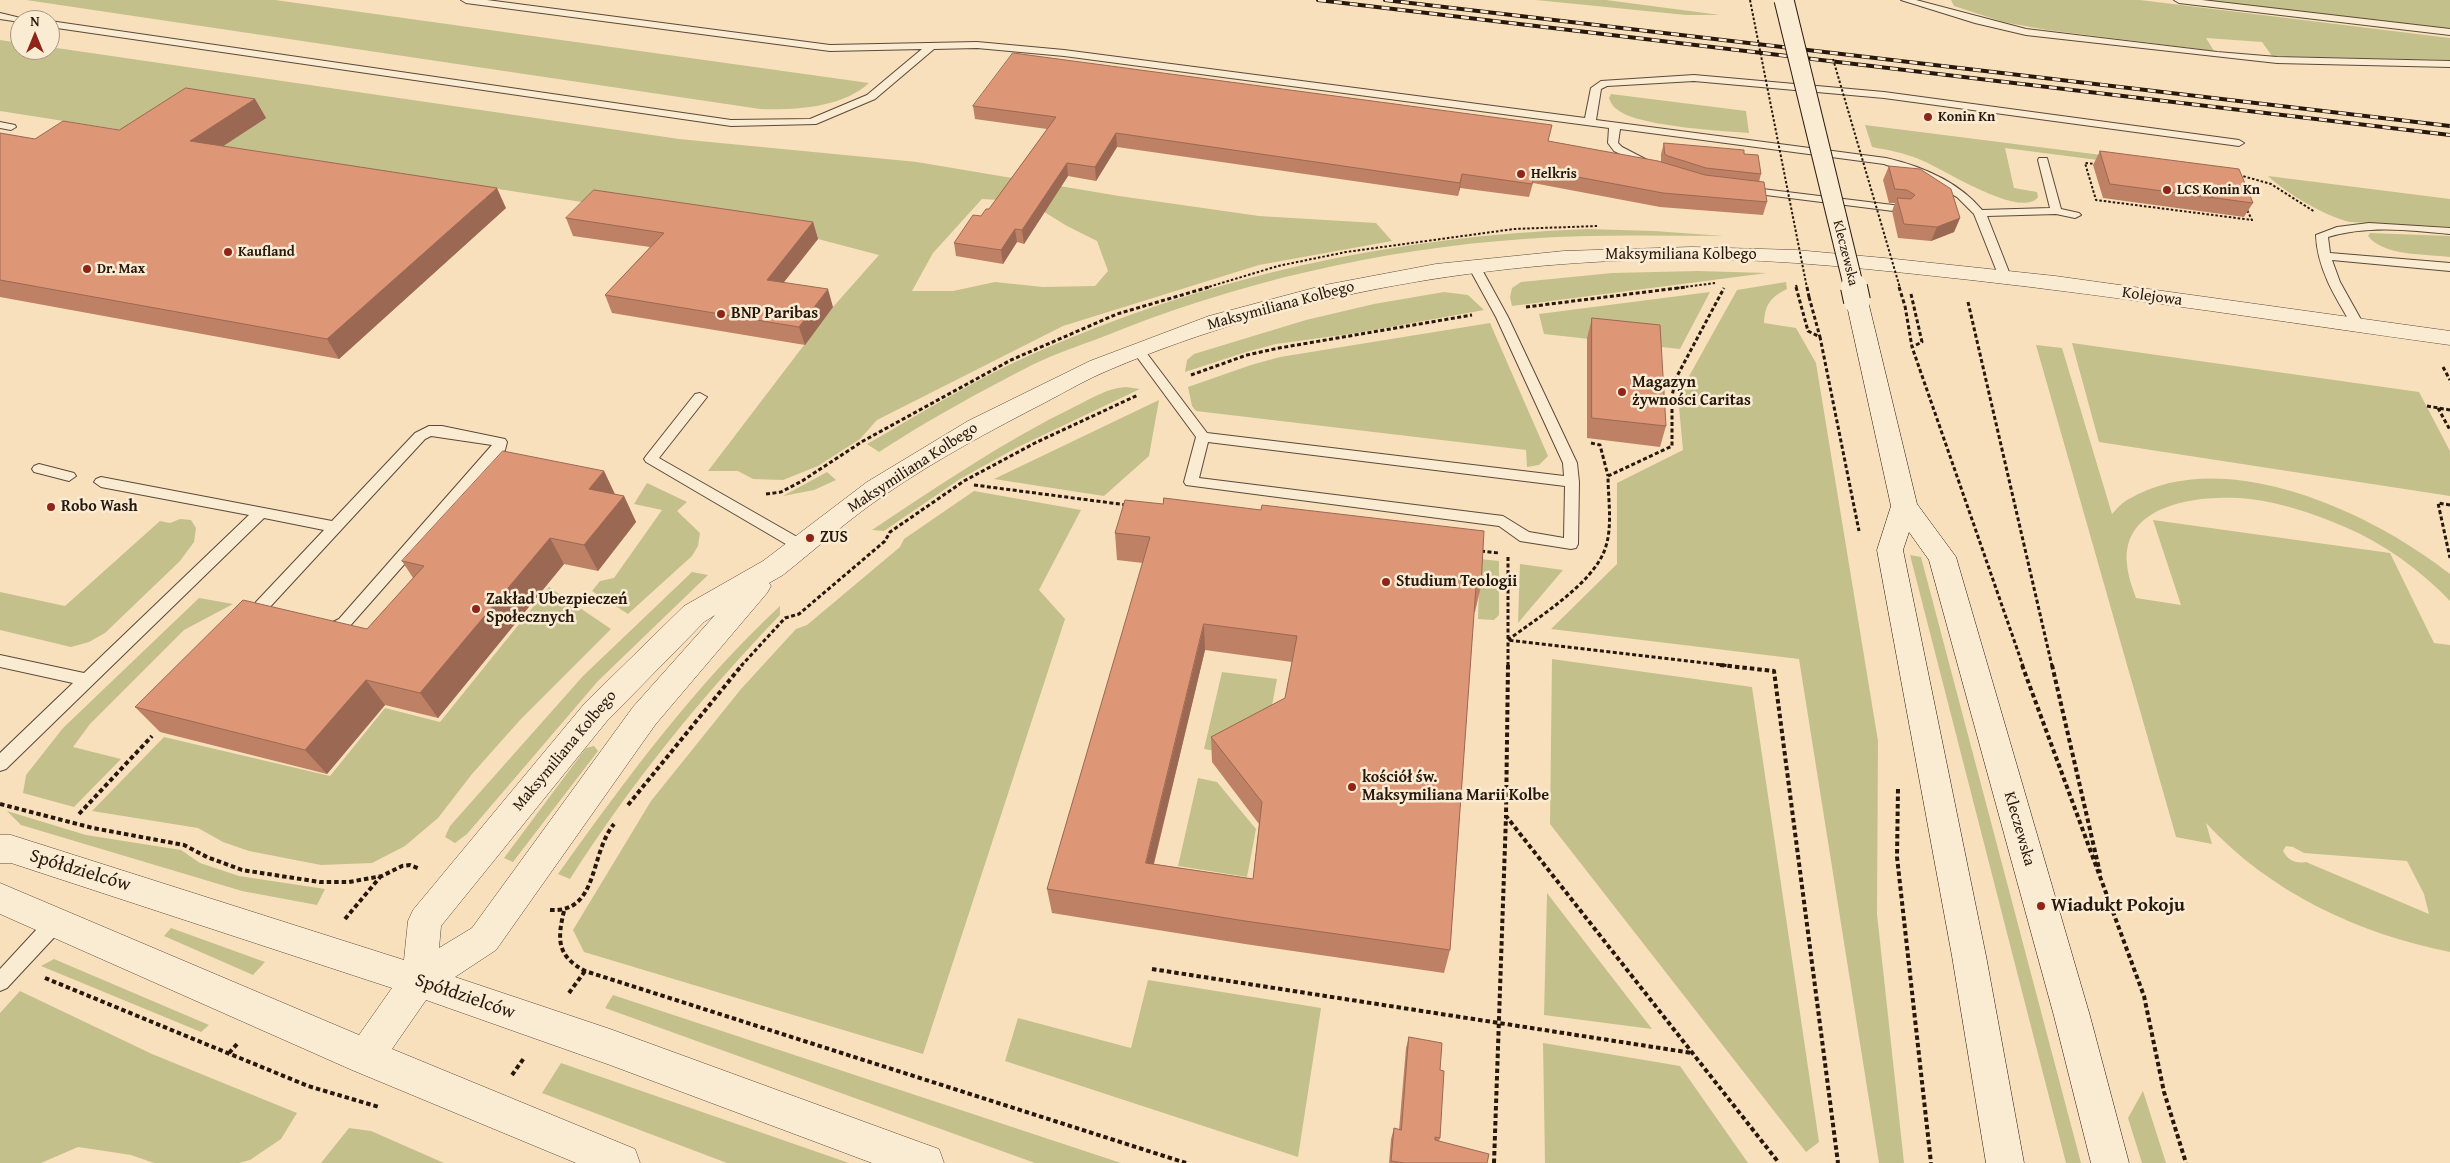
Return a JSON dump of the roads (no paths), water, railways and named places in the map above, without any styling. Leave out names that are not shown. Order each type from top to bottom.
[{"type":"street","name":"Kleczewska","points":[[1784,0],[1857,301],[1904,506],[1942,557],[2072,1016],[2110,1160]]},
{"type":"street","name":"Maksymiliana Kolbego","points":[[419,980],[425,921],[571,740],[644,663],[694,614],[773,568],[876,488],[977,427],[1061,383],[1138,350],[1217,321],[1288,301],[1377,281],[1474,266],[1564,257],[1692,253],[1796,256],[1853,261]]},
{"type":"street","name":"Kolejowa","points":[[1853,261],[2005,277],[2450,338]]},
{"type":"street","points":[[1904,506],[1890,550],[1969,956],[2001,1155]]},
{"type":"street","name":"Maksymiliana Kolbego","points":[[365,1057],[419,980],[484,939],[644,716],[773,568]]},
{"type":"street","name":"Spółdzielców","points":[[0,849],[11,849],[419,980],[925,1163]]},
{"type":"street","points":[[0,898],[365,1057],[621,1163]]},
{"type":"lane","points":[[466,0],[830,48],[978,45],[1064,53],[1886,161],[1946,185],[1980,213],[2005,277]]},
{"type":"lane","points":[[1906,0],[1978,21],[2026,32],[2217,56],[2277,60],[2450,64]]},
{"type":"lane","points":[[2178,0],[2450,32]]},
{"type":"lane","points":[[60,25],[732,123],[812,122],[871,97],[930,47]]},
{"type":"lane","points":[[1590,122],[1596,88],[1604,83],[1694,78],[1884,95],[2239,143]]},
{"type":"lane","points":[[1615,125],[1614,143],[1618,150],[1660,171]]},
{"type":"lane","points":[[2043,160],[2056,211]]},
{"type":"lane","points":[[1738,189],[1902,209]]},
{"type":"lane","points":[[1980,213],[2056,211],[2074,215]]},
{"type":"lane","points":[[2358,325],[2324,256],[2321,247],[2322,235],[2340,228],[2402,227],[2450,231]]},
{"type":"lane","points":[[2324,256],[2450,267]]},
{"type":"lane","points":[[1203,437],[1191,482],[1503,521],[1525,538],[1571,544],[1572,482],[1570,463],[1499,311],[1474,266]]},
{"type":"lane","points":[[1138,350],[1203,437],[1572,482]]},
{"type":"lane","points":[[700,397],[651,460],[801,546]]},
{"type":"lane","points":[[429,431],[442,431],[500,442],[498,450],[344,623],[328,631],[261,615],[261,606],[337,527],[420,436],[429,431]]},
{"type":"lane","points":[[39,470],[69,476]]},
{"type":"lane","points":[[100,482],[337,527]]},
{"type":"lane","points":[[0,764],[261,512]]},
{"type":"lane","points":[[0,661],[87,680]]},
{"type":"lane","points":[[0,982],[55,923]]},
{"type":"railway","points":[[1318,0],[2450,135]]},
{"type":"railway","points":[[1385,0],[2450,126]]},
{"type":"place","name":"Konin Kn","points":[[1928,117]]},
{"type":"place","name":"Helkris","points":[[1521,174]]},
{"type":"place","name":"LCS Konin Kn","points":[[2167,190]]},
{"type":"place","name":"Kaufland","points":[[228,252]]},
{"type":"place","name":"Dr. Max","points":[[87,269]]},
{"type":"place","name":"BNP Paribas","points":[[721,314]]},
{"type":"place","name":"Magazyn żywności Caritas","points":[[1622,392]]},
{"type":"place","name":"Robo Wash","points":[[51,507]]},
{"type":"place","name":"ZUS","points":[[810,538]]},
{"type":"place","name":"Studium Teologii","points":[[1386,582]]},
{"type":"place","name":"Zakład Ubezpieczeń Społecznych","points":[[476,609]]},
{"type":"place","name":"kościół św. Maksymiliana Marii Kolbe","points":[[1352,787]]},
{"type":"place","name":"Wiadukt Pokoju","points":[[2041,906]]}]
